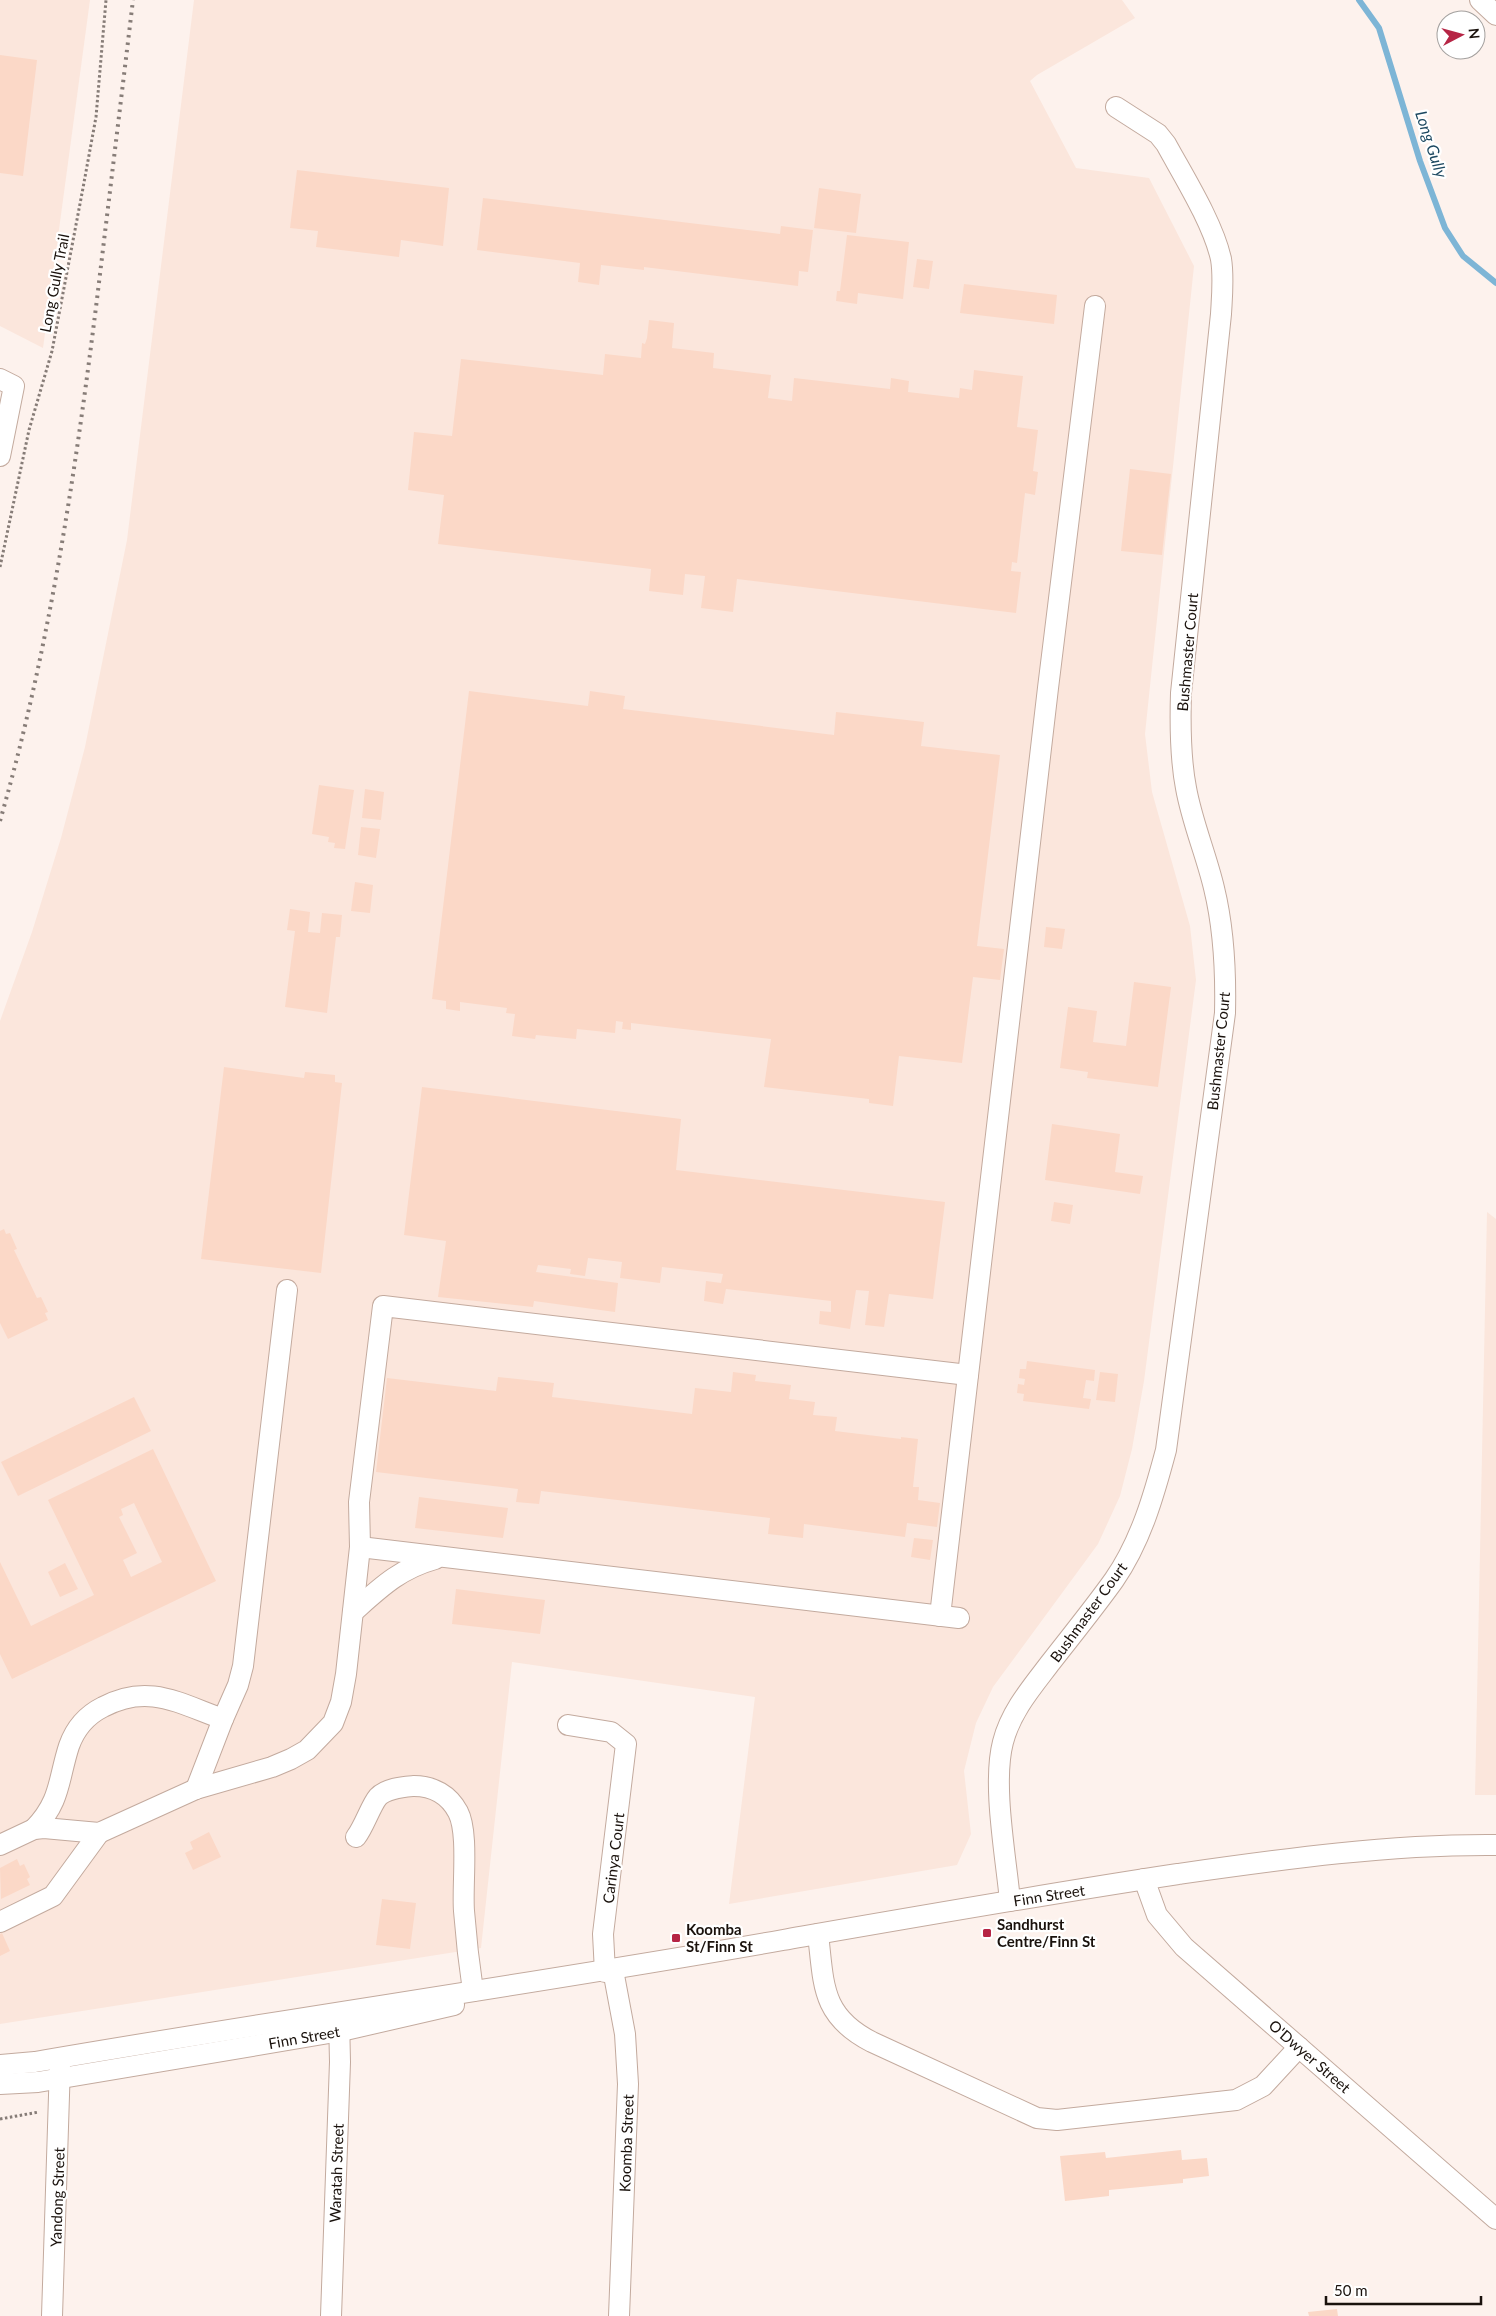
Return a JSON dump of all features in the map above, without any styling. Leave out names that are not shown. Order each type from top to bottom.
[{"type":"street","points":[[1480,0],[1496,16]]},
{"type":"street","name":"Bushmaster Court","points":[[1010,1901],[999,1791],[999,1766],[1002,1743],[1010,1718],[1104,1594],[1128,1557],[1156,1489],[1166,1450],[1225,1013],[1225,952],[1221,921],[1214,886],[1185,787],[1180,726],[1181,693],[1221,314],[1223,286],[1221,260],[1216,241],[1166,144],[1158,134],[1116,107]]},
{"type":"street","points":[[360,1547],[950,1617],[968,1375],[1095,306]]},
{"type":"street","points":[[0,456],[7,382]]},
{"type":"street","points":[[196,1789],[222,1719],[236,1692],[242,1666],[287,1290]]},
{"type":"street","points":[[0,1845],[34,1829],[57,1828],[99,1833],[196,1789],[272,1767],[307,1750],[333,1723],[341,1702],[346,1674],[360,1547],[359,1502],[383,1306],[968,1375]]},
{"type":"street","points":[[353,1612],[386,1582],[416,1564],[442,1557]]},
{"type":"street","points":[[34,1829],[52,1806],[58,1792],[70,1744],[81,1723],[96,1710],[134,1695],[150,1695],[222,1719]]},
{"type":"street","name":"Carinya Court","points":[[568,1725],[611,1732],[626,1744],[603,1934],[609,1971]]},
{"type":"street","points":[[356,1837],[378,1798],[389,1791],[406,1787],[429,1788],[446,1796],[453,1804],[462,1824],[464,1909],[473,1991]]},
{"type":"street","points":[[0,1922],[53,1896],[99,1833]]},
{"type":"street","name":"Finn Street","points":[[0,2065],[60,2057],[338,2011],[609,1971],[1144,1879],[1300,1857],[1388,1847],[1496,1845]]},
{"type":"street","name":"O'Dwyer Street","points":[[1144,1879],[1151,1904],[1175,1938],[1496,2218]]},
{"type":"street","points":[[818,1934],[827,1997],[837,2017],[847,2027],[872,2042],[1037,2118],[1057,2120],[1236,2100],[1263,2086],[1299,2047]]},
{"type":"street","name":"Finn Street","points":[[0,2084],[60,2078],[340,2031],[609,1971]]},
{"type":"street","name":"Koomba Street","points":[[609,1971],[625,2034],[628,2084],[619,2316]]},
{"type":"street","name":"Waratah Street","points":[[331,2316],[340,2031],[338,2011]]},
{"type":"street","name":"Yandong Street","points":[[52,2316],[60,2057]]},
{"type":"path","name":"Long Gully Trail","points":[[0,566],[29,430],[52,351],[83,188],[96,117],[106,0]]},
{"type":"path","points":[[0,2119],[41,2112]]},
{"type":"shaded area","points":[[0,0],[90,0],[43,348],[0,326]]},
{"type":"shaded area","points":[[194,0],[1122,0],[1135,18],[1037,75],[1030,81],[1076,168],[1149,178],[1194,266],[1145,734],[1152,792],[1190,926],[1196,980],[1144,1381],[1132,1449],[1120,1496],[1098,1544],[993,1687],[976,1723],[964,1771],[971,1834],[957,1865],[729,1904],[755,1697],[512,1662],[481,1948],[0,2024],[0,1021],[32,932],[61,838],[85,747],[127,540]]},
{"type":"shaded area","points":[[1487,1212],[1496,1219],[1496,1795],[1475,1795]]},
{"type":"building","points":[[0,55],[37,60],[23,176],[0,173]]},
{"type":"building","points":[[297,170],[449,188],[443,246],[401,240],[399,257],[316,247],[318,231],[290,228]]},
{"type":"building","points":[[819,188],[861,194],[856,233],[814,228]]},
{"type":"building","points":[[483,198],[780,234],[781,226],[813,230],[808,272],[799,271],[798,286],[644,267],[644,270],[601,265],[599,285],[578,282],[580,263],[477,250]]},
{"type":"building","points":[[847,235],[909,242],[903,299],[858,293],[857,304],[836,301],[837,291],[840,291]]},
{"type":"building","points":[[917,259],[933,261],[929,289],[913,287]]},
{"type":"building","points":[[964,284],[1057,295],[1054,324],[960,313]]},
{"type":"building","points":[[649,320],[674,323],[672,348],[714,353],[713,368],[771,375],[768,398],[792,401],[794,378],[890,389],[891,378],[909,381],[908,392],[959,398],[960,388],[972,390],[974,370],[1023,376],[1017,427],[1038,430],[1033,471],[1038,472],[1035,495],[1025,493],[1017,563],[1012,562],[1011,571],[1021,572],[1016,613],[737,579],[733,612],[701,608],[705,576],[685,574],[683,595],[649,591],[651,569],[438,544],[444,495],[408,490],[414,432],[452,436],[461,359],[603,375],[605,354],[641,358],[642,343],[645,344],[647,338]]},
{"type":"building","points":[[1130,469],[1171,474],[1162,555],[1121,551]]},
{"type":"building","points":[[469,691],[588,706],[590,691],[625,696],[623,709],[834,735],[836,712],[924,722],[921,746],[1000,755],[977,946],[1004,949],[1000,980],[973,977],[962,1063],[899,1056],[893,1106],[869,1103],[869,1099],[764,1087],[771,1039],[631,1023],[631,1030],[622,1029],[623,1022],[616,1021],[615,1033],[577,1029],[576,1039],[536,1035],[535,1039],[512,1036],[515,1014],[506,1013],[507,1008],[460,1002],[460,1011],[446,1009],[446,1001],[432,999]]},
{"type":"building","points":[[319,785],[354,790],[345,849],[334,848],[335,843],[328,842],[329,837],[312,834]]},
{"type":"building","points":[[365,789],[384,792],[381,820],[362,818]]},
{"type":"building","points":[[361,827],[380,829],[376,858],[358,855]]},
{"type":"building","points":[[355,882],[373,885],[370,913],[351,911]]},
{"type":"building","points":[[290,909],[310,912],[308,932],[320,933],[322,913],[342,915],[340,937],[336,937],[327,1013],[285,1007],[295,931],[287,930]]},
{"type":"building","points":[[1046,927],[1065,929],[1062,949],[1044,947]]},
{"type":"building","points":[[1134,982],[1171,987],[1158,1087],[1087,1078],[1088,1072],[1060,1068],[1068,1007],[1097,1011],[1093,1042],[1126,1046]]},
{"type":"building","points":[[224,1067],[304,1078],[305,1072],[335,1075],[335,1082],[342,1083],[321,1273],[201,1259]]},
{"type":"building","points":[[422,1087],[681,1119],[676,1170],[945,1202],[933,1299],[889,1294],[884,1327],[865,1325],[869,1291],[856,1290],[850,1329],[819,1324],[820,1311],[831,1312],[831,1301],[726,1289],[723,1304],[704,1301],[706,1281],[721,1283],[723,1274],[662,1267],[660,1283],[620,1278],[622,1262],[588,1258],[585,1276],[570,1274],[571,1269],[538,1265],[536,1272],[618,1283],[615,1312],[534,1301],[533,1307],[438,1297],[446,1241],[404,1235]]},
{"type":"building","points":[[1052,1124],[1120,1134],[1115,1172],[1143,1176],[1140,1194],[1045,1180]]},
{"type":"building","points":[[1054,1202],[1073,1205],[1070,1224],[1051,1221]]},
{"type":"building","points":[[4,1229],[6,1234],[10,1233],[17,1249],[14,1250],[37,1298],[41,1297],[48,1312],[45,1313],[48,1320],[8,1339],[0,1323],[0,1231]]},
{"type":"building","points":[[1027,1361],[1095,1370],[1094,1381],[1086,1380],[1083,1398],[1091,1399],[1089,1409],[1023,1401],[1024,1394],[1017,1393],[1018,1384],[1024,1385],[1025,1379],[1019,1378],[1020,1369],[1026,1369]]},
{"type":"building","points":[[733,1372],[756,1375],[755,1381],[791,1385],[789,1399],[815,1402],[813,1415],[837,1417],[835,1431],[901,1439],[901,1437],[918,1439],[913,1487],[919,1487],[918,1500],[940,1503],[937,1527],[907,1523],[905,1537],[804,1524],[803,1538],[768,1534],[770,1518],[541,1491],[539,1504],[516,1502],[518,1489],[376,1472],[387,1378],[496,1391],[498,1377],[554,1383],[552,1397],[692,1414],[695,1388],[731,1392]]},
{"type":"building","points":[[1100,1372],[1118,1374],[1115,1402],[1096,1400]]},
{"type":"building","points":[[134,1397],[151,1431],[18,1496],[1,1462]]},
{"type":"building","points":[[153,1449],[216,1581],[12,1679],[0,1654],[0,1562],[31,1626],[94,1595],[48,1500]],"holes":[[[134,1503],[162,1562],[131,1577],[123,1560],[137,1553],[119,1517],[123,1515],[121,1509]]]},
{"type":"building","points":[[419,1497],[508,1508],[503,1538],[415,1528]]},
{"type":"building","points":[[914,1538],[933,1540],[930,1560],[911,1557]]},
{"type":"building","points":[[65,1563],[78,1589],[60,1597],[48,1572]]},
{"type":"building","points":[[456,1589],[545,1600],[540,1634],[452,1624]]},
{"type":"building","points":[[209,1832],[221,1857],[193,1870],[185,1853],[193,1849],[190,1842]]},
{"type":"building","points":[[17,1859],[20,1866],[24,1864],[30,1877],[27,1879],[30,1885],[1,1899],[0,1868]]},
{"type":"building","points":[[382,1899],[416,1903],[410,1949],[376,1945]]},
{"type":"building","points":[[2,1933],[10,1951],[0,1956],[0,1934]]},
{"type":"building","points":[[1181,2150],[1182,2160],[1207,2158],[1209,2176],[1183,2179],[1183,2183],[1109,2190],[1109,2196],[1065,2201],[1060,2156],[1105,2152],[1106,2158]]},
{"type":"building","points":[[1337,2309],[1338,2316],[1309,2316],[1308,2312]]},
{"type":"waterway","name":"Long Gully","points":[[1359,0],[1379,28],[1420,161],[1445,228],[1463,256],[1496,283]]},
{"type":"railway","points":[[0,821],[33,692],[70,497],[97,299],[133,0]]},
{"type":"place","name":"Sandhurst Centre/Finn St","points":[[987,1933]]},
{"type":"place","name":"Koomba St/Finn St","points":[[676,1938]]}]
